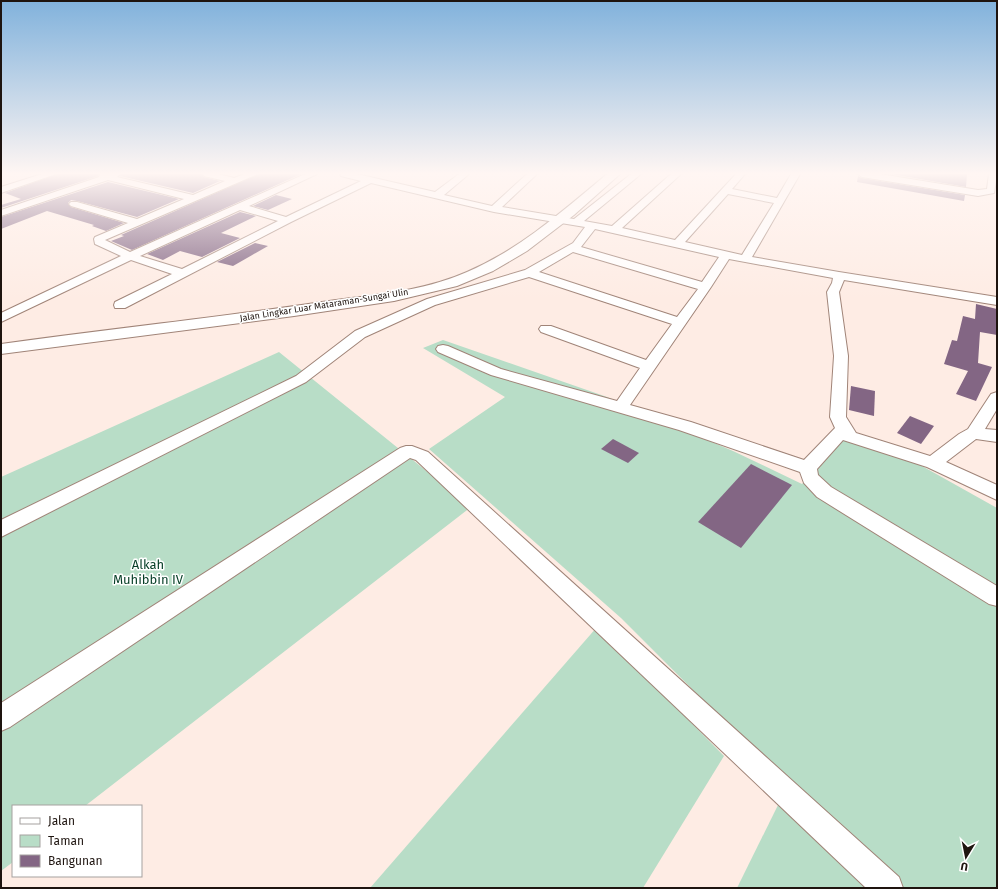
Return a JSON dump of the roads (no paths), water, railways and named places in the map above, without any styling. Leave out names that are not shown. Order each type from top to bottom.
[{"type":"main road","name":"Jalan Lingkar Luar Mataraman-Sungai Ulin","points":[[1,349],[293,312],[397,295],[434,287],[471,276],[488,268],[515,252],[564,215]]},
{"type":"street","points":[[114,215],[136,222]]},
{"type":"street","points":[[151,215],[99,239],[99,242],[130,256],[182,273]]},
{"type":"street","points":[[1,318],[130,256],[221,215]]},
{"type":"street","points":[[271,215],[287,220]]},
{"type":"street","points":[[120,305],[296,215]]},
{"type":"street","points":[[532,215],[592,225],[745,259],[818,270],[839,276],[997,300]]},
{"type":"street","points":[[574,223],[584,215]]},
{"type":"street","points":[[614,230],[630,215]]},
{"type":"street","points":[[677,244],[703,215]]},
{"type":"street","points":[[745,259],[771,215]]},
{"type":"street","points":[[1,529],[301,379],[360,334],[431,302],[529,273],[577,244],[592,225]]},
{"type":"street","points":[[571,248],[705,287]]},
{"type":"street","points":[[620,408],[648,366],[705,287],[726,254]]},
{"type":"street","points":[[529,273],[599,297],[680,322]]},
{"type":"street","points":[[839,276],[838,284],[833,292],[841,356],[838,417],[844,429],[850,437],[933,463],[981,484],[997,494]]},
{"type":"street","points":[[546,329],[648,366]]},
{"type":"street","points":[[442,349],[496,372],[691,428],[808,468]]},
{"type":"street","points":[[933,463],[965,438],[974,433],[997,397]]},
{"type":"street","points":[[844,429],[818,455],[808,468],[810,478],[824,492],[997,597]]},
{"type":"street","points":[[974,433],[997,436]]},
{"type":"street","points":[[1,718],[406,452],[412,452],[422,456],[888,888]]},
{"type":"park label","name":"Alkah Muhibbin IV","points":[[148,572]]}]
